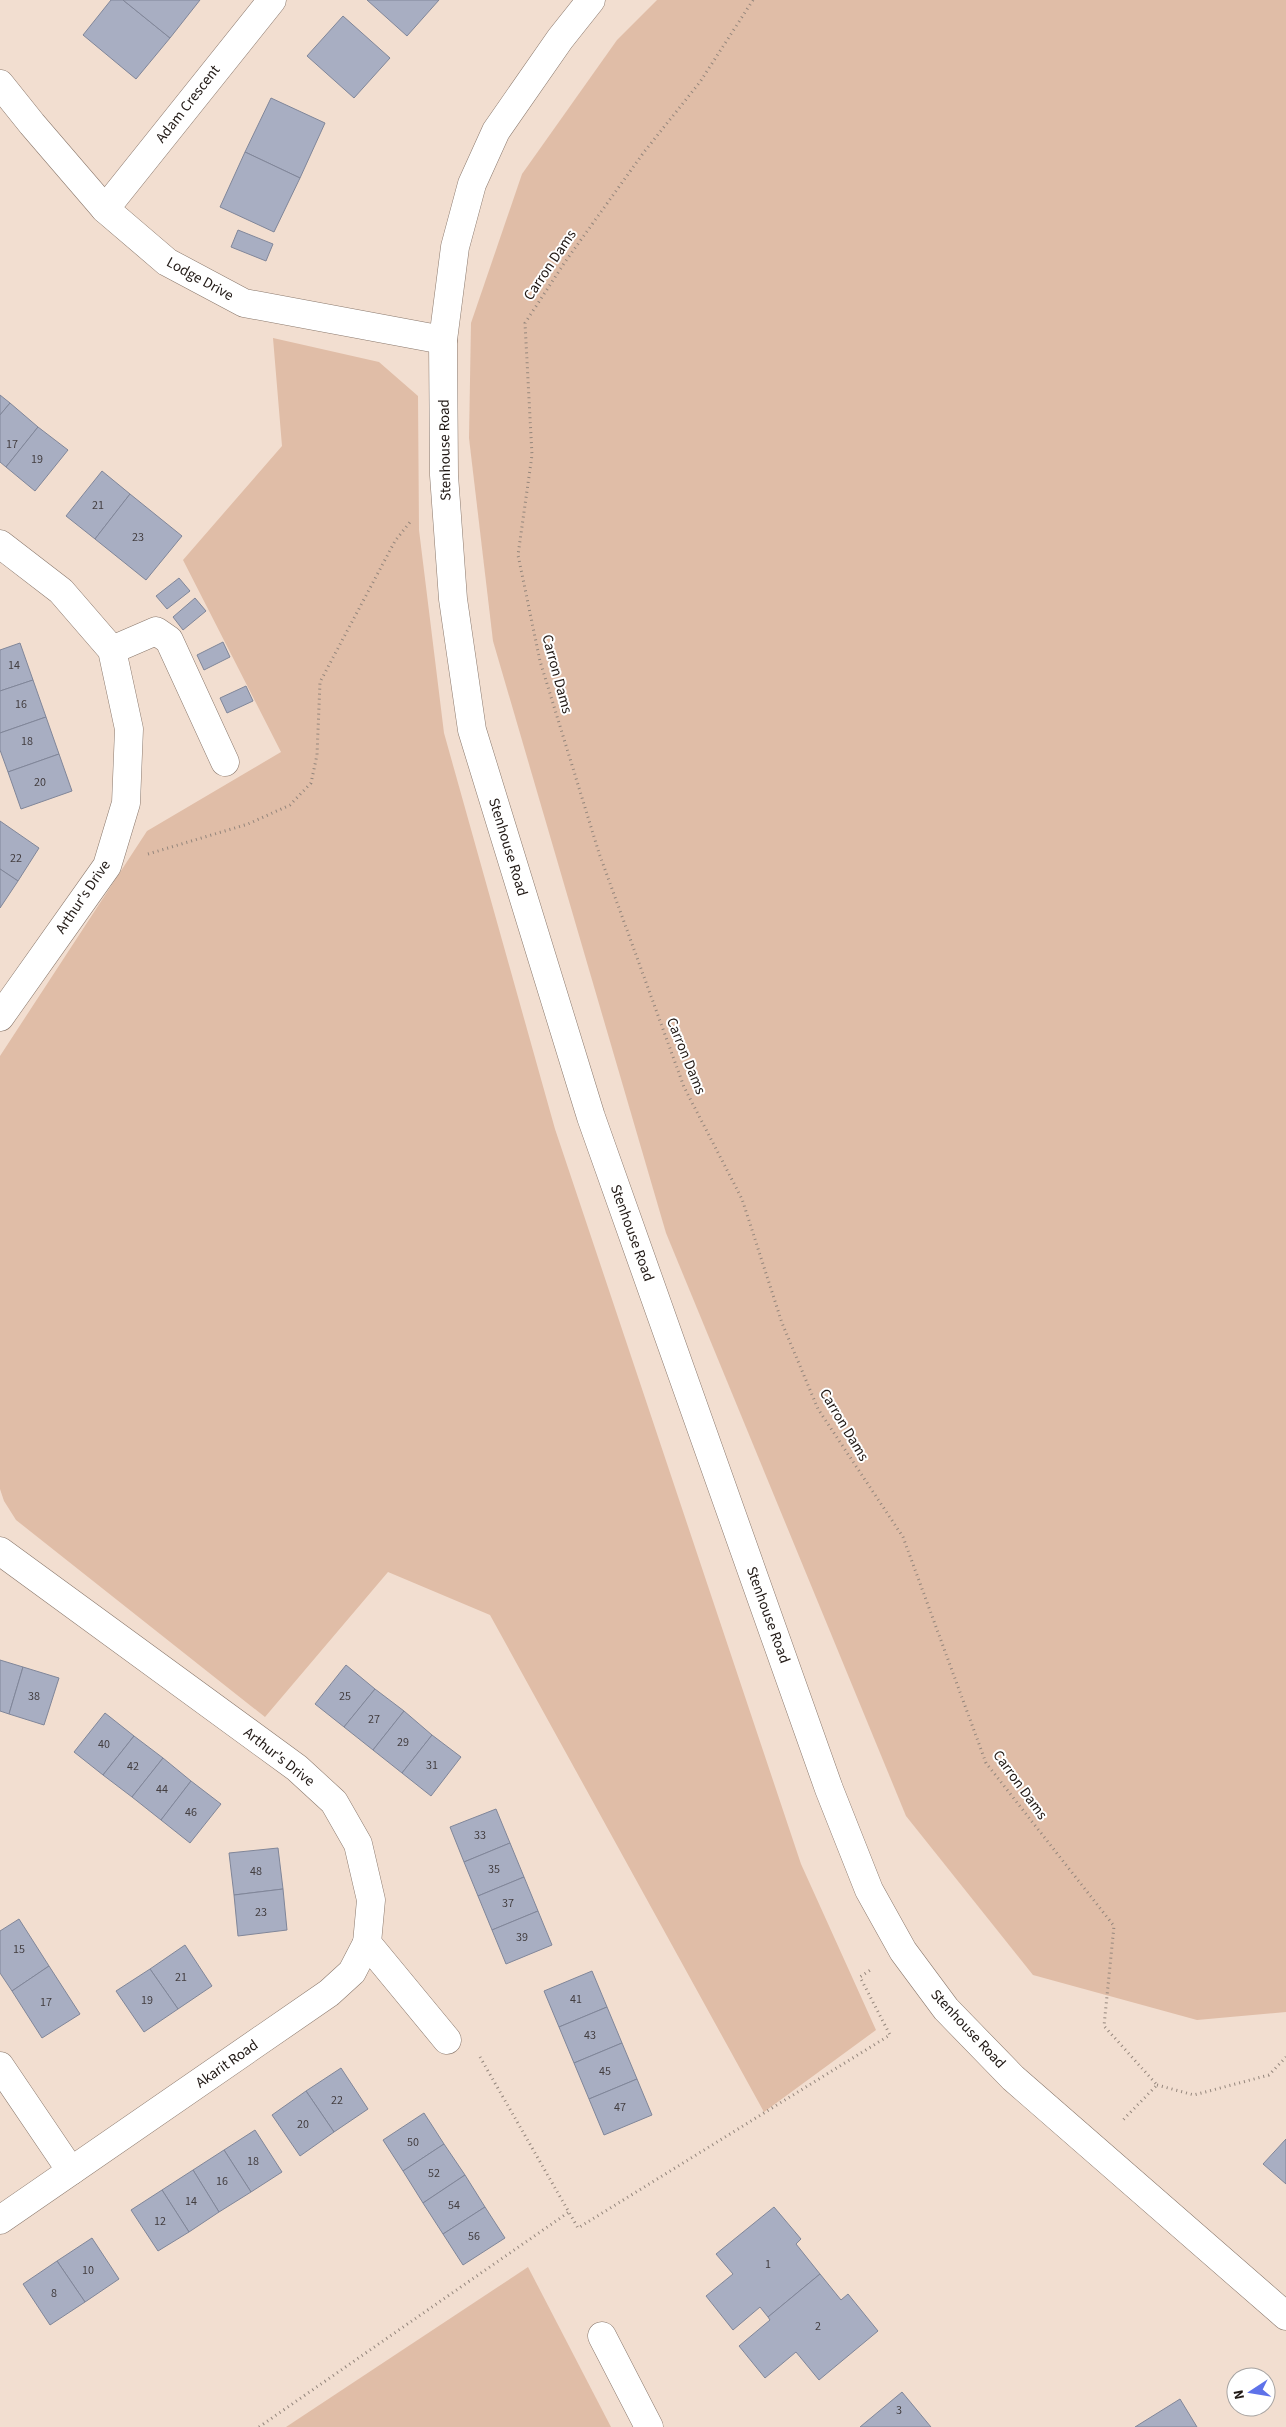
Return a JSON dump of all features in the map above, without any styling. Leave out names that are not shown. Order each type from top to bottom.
[{"type":"street","name":"Adam Crescent","points":[[105,209],[272,0]]},
{"type":"street","name":"Stenhouse Road","points":[[591,0],[560,39],[496,131],[472,184],[455,247],[443,340],[444,475],[453,599],[472,730],[591,1117],[838,1812],[869,1890],[903,1951],[946,2009],[1013,2078],[1286,2316]]},
{"type":"street","name":"Lodge Drive","points":[[0,84],[105,209],[167,262],[244,303],[443,340]]},
{"type":"street","name":"Arthur's Drive","points":[[0,544],[62,591],[112,650],[129,729],[126,803],[108,866],[0,1017]]},
{"type":"street","points":[[112,650],[156,631],[169,640],[225,762]]},
{"type":"street","name":"Arthur's Drive","points":[[0,1551],[297,1768],[334,1802],[358,1844],[371,1900],[367,1943]]},
{"type":"street","points":[[367,1943],[447,2040]]},
{"type":"street","name":"Akarit Road","points":[[0,2220],[329,1993],[352,1972],[367,1943]]},
{"type":"street","points":[[0,2066],[71,2171]]},
{"type":"street","points":[[602,2336],[649,2427]]},
{"type":"path","name":"Carron Dams","points":[[753,0],[700,82],[638,160],[565,262],[525,323],[532,455],[518,555],[540,661],[599,853],[684,1087],[742,1199],[789,1340],[818,1409],[903,1537],[986,1763],[1114,1926],[1104,2026],[1156,2085]]},
{"type":"path","points":[[108,866],[248,824],[290,805],[311,783],[317,755],[320,682],[395,541],[444,475]]},
{"type":"path","points":[[447,2040],[477,2052],[578,2228],[890,2035],[860,1977],[903,1951]]},
{"type":"path","points":[[1094,2150],[1156,2085],[1194,2095],[1269,2075],[1286,2057]]},
{"type":"path","points":[[260,2427],[569,2212]]},
{"type":"shaded area","points":[[657,0],[1286,0],[1286,2012],[1197,2020],[1033,1975],[906,1816],[666,1233],[493,641],[469,438],[471,323],[522,174],[617,40]]},
{"type":"shaded area","points":[[273,338],[379,362],[418,396],[419,530],[444,733],[555,1129],[801,1864],[876,2030],[764,2112],[490,1615],[388,1572],[265,1717],[16,1520],[4,1501],[0,1489],[0,1056],[147,831],[281,752],[183,560],[282,446]]},
{"type":"shaded area","points":[[528,2267],[611,2427],[286,2427]]},
{"type":"building","points":[[111,0],[123,0],[170,38],[136,79],[83,35]]},
{"type":"building","points":[[123,0],[200,0],[170,38]]},
{"type":"building","points":[[367,0],[439,0],[407,36]]},
{"type":"building","points":[[343,16],[390,58],[354,98],[307,56]]},
{"type":"building","points":[[271,98],[325,123],[300,178],[245,152]]},
{"type":"building","points":[[245,152],[300,178],[274,232],[220,207]]},
{"type":"building","points":[[238,230],[273,244],[266,261],[231,247]]},
{"type":"building","points":[[0,395],[10,403],[0,415]]},
{"type":"building","points":[[10,403],[38,427],[6,467],[0,462],[0,415]]},
{"type":"building","points":[[38,427],[68,450],[35,491],[6,467]]},
{"type":"building","points":[[102,471],[130,494],[95,539],[66,516]]},
{"type":"building","points":[[130,494],[182,536],[146,580],[95,539]]},
{"type":"building","points":[[179,578],[190,591],[167,609],[156,596]]},
{"type":"building","points":[[195,598],[206,611],[183,630],[173,617]]},
{"type":"building","points":[[223,642],[230,657],[204,670],[197,655]]},
{"type":"building","points":[[20,643],[33,680],[0,691],[0,650]]},
{"type":"building","points":[[33,680],[46,717],[0,733],[0,691]]},
{"type":"building","points":[[246,686],[253,701],[227,713],[220,698]]},
{"type":"building","points":[[46,717],[59,754],[8,772],[0,750],[0,733]]},
{"type":"building","points":[[59,754],[72,791],[21,809],[8,772]]},
{"type":"building","points":[[0,821],[39,848],[18,881],[0,869]]},
{"type":"building","points":[[0,869],[18,881],[0,908]]},
{"type":"building","points":[[0,1660],[23,1667],[9,1714],[0,1711]]},
{"type":"building","points":[[346,1665],[375,1689],[344,1727],[315,1704]]},
{"type":"building","points":[[23,1667],[59,1678],[44,1725],[9,1714]]},
{"type":"building","points":[[375,1689],[404,1711],[373,1750],[344,1727]]},
{"type":"building","points":[[404,1711],[432,1735],[402,1773],[373,1750]]},
{"type":"building","points":[[105,1713],[134,1736],[103,1775],[74,1752]]},
{"type":"building","points":[[432,1735],[461,1757],[431,1796],[402,1773]]},
{"type":"building","points":[[134,1736],[163,1758],[132,1797],[103,1775]]},
{"type":"building","points":[[163,1758],[191,1781],[161,1820],[132,1797]]},
{"type":"building","points":[[191,1781],[221,1804],[190,1843],[161,1820]]},
{"type":"building","points":[[496,1809],[510,1843],[464,1862],[450,1827]]},
{"type":"building","points":[[510,1843],[524,1877],[478,1896],[464,1862]]},
{"type":"building","points":[[278,1848],[283,1889],[234,1895],[229,1853]]},
{"type":"building","points":[[524,1877],[538,1911],[492,1930],[478,1896]]},
{"type":"building","points":[[283,1889],[287,1930],[238,1936],[234,1895]]},
{"type":"building","points":[[538,1911],[552,1945],[506,1964],[492,1930]]},
{"type":"building","points":[[19,1919],[49,1966],[12,1991],[0,1973],[0,1931]]},
{"type":"building","points":[[185,1945],[212,1986],[178,2009],[150,1969]]},
{"type":"building","points":[[49,1966],[80,2014],[42,2038],[12,1991]]},
{"type":"building","points":[[150,1969],[178,2009],[144,2032],[116,1991]]},
{"type":"building","points":[[592,1971],[607,2007],[559,2027],[544,1991]]},
{"type":"building","points":[[607,2007],[622,2043],[574,2063],[559,2027]]},
{"type":"building","points":[[622,2043],[637,2079],[589,2099],[574,2063]]},
{"type":"building","points":[[341,2068],[368,2109],[334,2132],[306,2091]]},
{"type":"building","points":[[637,2079],[652,2115],[604,2135],[589,2099]]},
{"type":"building","points":[[306,2091],[334,2132],[300,2156],[272,2115]]},
{"type":"building","points":[[424,2113],[444,2144],[403,2171],[383,2140]]},
{"type":"building","points":[[255,2130],[282,2172],[251,2192],[224,2150]]},
{"type":"building","points":[[1286,2139],[1286,2184],[1263,2164]]},
{"type":"building","points":[[444,2144],[465,2175],[423,2203],[403,2171]]},
{"type":"building","points":[[224,2150],[251,2192],[219,2212],[193,2170]]},
{"type":"building","points":[[193,2170],[219,2212],[189,2232],[162,2190]]},
{"type":"building","points":[[465,2175],[485,2207],[443,2234],[423,2203]]},
{"type":"building","points":[[162,2190],[189,2232],[158,2251],[131,2210]]},
{"type":"building","points":[[485,2207],[505,2238],[463,2265],[443,2234]]},
{"type":"building","points":[[774,2207],[801,2239],[796,2244],[820,2274],[768,2317],[760,2307],[733,2330],[706,2296],[733,2274],[716,2254]]},
{"type":"building","points":[[92,2238],[119,2279],[85,2302],[57,2261]]},
{"type":"building","points":[[57,2261],[85,2302],[50,2325],[23,2284]]},
{"type":"building","points":[[820,2274],[841,2300],[848,2294],[878,2331],[819,2380],[796,2352],[765,2378],[739,2346],[770,2320],[768,2317]]},
{"type":"building","points":[[902,2392],[931,2427],[860,2427]]},
{"type":"building","points":[[1180,2399],[1197,2427],[1135,2427]]}]
